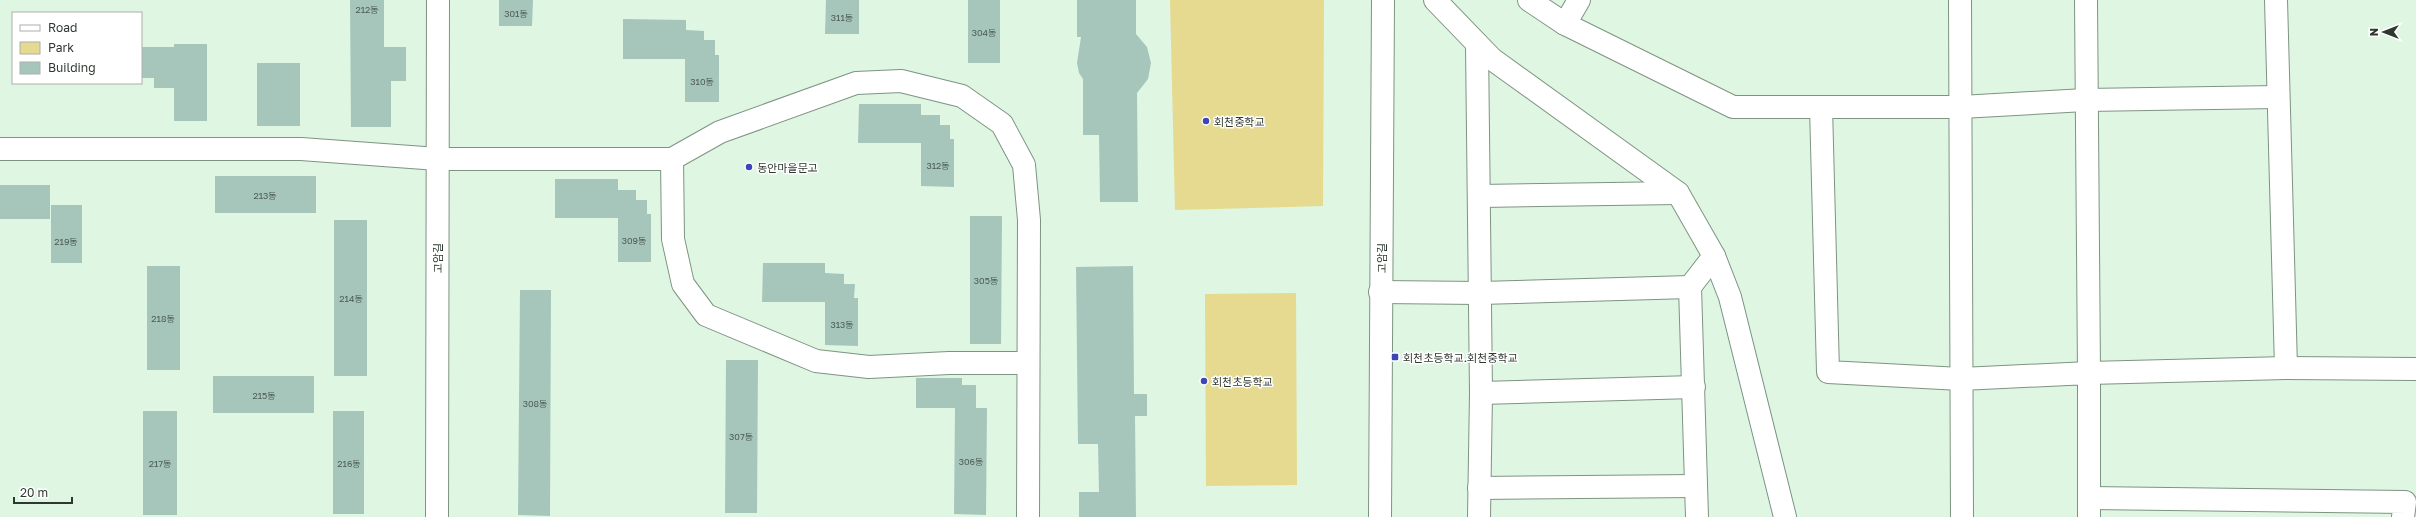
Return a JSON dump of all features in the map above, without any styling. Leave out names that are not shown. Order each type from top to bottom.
[{"type":"street","name":"고암길","points":[[437,517],[438,0]]},
{"type":"street","name":"고암길","points":[[1380,517],[1380,292],[1383,0]]},
{"type":"street","points":[[1435,0],[1492,59],[1678,193],[1714,256],[1730,297],[1785,517]]},
{"type":"street","points":[[1529,0],[1565,24],[1733,106],[1960,106],[2085,100],[2278,97]]},
{"type":"street","points":[[1565,24],[1579,0]]},
{"type":"street","points":[[1960,0],[1962,517]]},
{"type":"street","points":[[2086,0],[2085,100],[2089,373],[2089,507],[2405,502],[2403,517]]},
{"type":"street","points":[[2276,0],[2286,368]]},
{"type":"street","points":[[1477,45],[1480,196],[1481,393],[1479,517]]},
{"type":"street","points":[[0,149],[301,149],[438,159],[672,159],[720,132],[856,83],[900,82],[962,96],[1002,124],[1024,165],[1030,220],[1027,362],[1028,517]]},
{"type":"street","points":[[1821,106],[1828,372],[1962,379],[2089,373],[2286,368],[2416,369]]},
{"type":"street","points":[[672,159],[674,239],[683,284],[706,315],[816,360],[869,367],[949,362],[1027,362]]},
{"type":"street","points":[[1480,196],[1678,193]]},
{"type":"street","points":[[1697,517],[1690,287],[1714,256]]},
{"type":"street","points":[[1380,292],[1480,293],[1690,287]]},
{"type":"street","points":[[1481,393],[1694,387]]},
{"type":"street","points":[[1479,488],[1696,486]]},
{"type":"green space","points":[[1170,0],[1324,0],[1323,206],[1175,210]]},
{"type":"green space","points":[[1296,293],[1297,485],[1206,486],[1205,294]]},
{"type":"building","points":[[350,0],[384,0],[384,47],[406,47],[406,81],[391,81],[391,127],[351,127]]},
{"type":"building","points":[[499,0],[533,0],[532,26],[499,26]]},
{"type":"building","points":[[826,0],[859,0],[859,34],[825,34]]},
{"type":"building","points":[[968,0],[1000,0],[1000,63],[968,63]]},
{"type":"building","points":[[1077,0],[1136,0],[1136,34],[1147,47],[1151,63],[1148,79],[1137,93],[1138,202],[1100,202],[1099,135],[1083,135],[1083,79],[1079,73],[1077,63],[1081,37],[1077,37]]},
{"type":"building","points":[[623,19],[686,20],[686,30],[704,31],[704,40],[715,40],[715,55],[719,55],[719,102],[685,102],[685,59],[623,59]]},
{"type":"building","points":[[174,44],[207,44],[207,121],[174,121],[174,88],[154,88],[154,78],[142,78],[142,47],[174,47]]},
{"type":"building","points":[[257,63],[300,63],[300,126],[257,126]]},
{"type":"building","points":[[859,104],[921,104],[921,115],[940,115],[940,125],[950,125],[950,139],[954,139],[954,187],[921,186],[921,143],[858,143]]},
{"type":"building","points":[[215,176],[316,176],[316,213],[215,213]]},
{"type":"building","points":[[555,179],[618,179],[618,190],[636,190],[636,200],[647,200],[647,214],[651,214],[651,262],[618,262],[618,218],[555,218]]},
{"type":"building","points":[[0,185],[50,185],[50,219],[0,219]]},
{"type":"building","points":[[51,205],[82,205],[82,263],[51,263]]},
{"type":"building","points":[[970,216],[1002,216],[1001,344],[970,344]]},
{"type":"building","points":[[334,220],[367,220],[367,376],[334,376]]},
{"type":"building","points":[[763,263],[825,263],[825,273],[844,274],[844,284],[855,284],[854,298],[858,298],[858,346],[825,345],[825,302],[762,302]]},
{"type":"building","points":[[147,266],[180,266],[180,370],[147,370]]},
{"type":"building","points":[[1133,266],[1134,394],[1147,394],[1147,416],[1135,416],[1136,517],[1079,517],[1079,492],[1099,492],[1098,444],[1078,444],[1076,267]]},
{"type":"building","points":[[520,290],[551,290],[550,516],[518,515]]},
{"type":"building","points":[[726,360],[758,360],[757,513],[725,513]]},
{"type":"building","points":[[213,376],[314,376],[314,413],[213,413]]},
{"type":"building","points":[[916,378],[962,378],[962,385],[976,385],[976,408],[987,408],[986,515],[954,514],[955,408],[916,408]]},
{"type":"building","points":[[143,411],[177,411],[177,515],[143,515]]},
{"type":"building","points":[[333,411],[364,411],[364,514],[333,514]]},
{"type":"place","name":"회천중학교","points":[[1206,121]]},
{"type":"place","name":"동안마을문고","points":[[749,167]]},
{"type":"place","name":"회천초등학교.회천중학교","points":[[1395,357]]},
{"type":"place","name":"회천초등학교","points":[[1204,381]]}]
